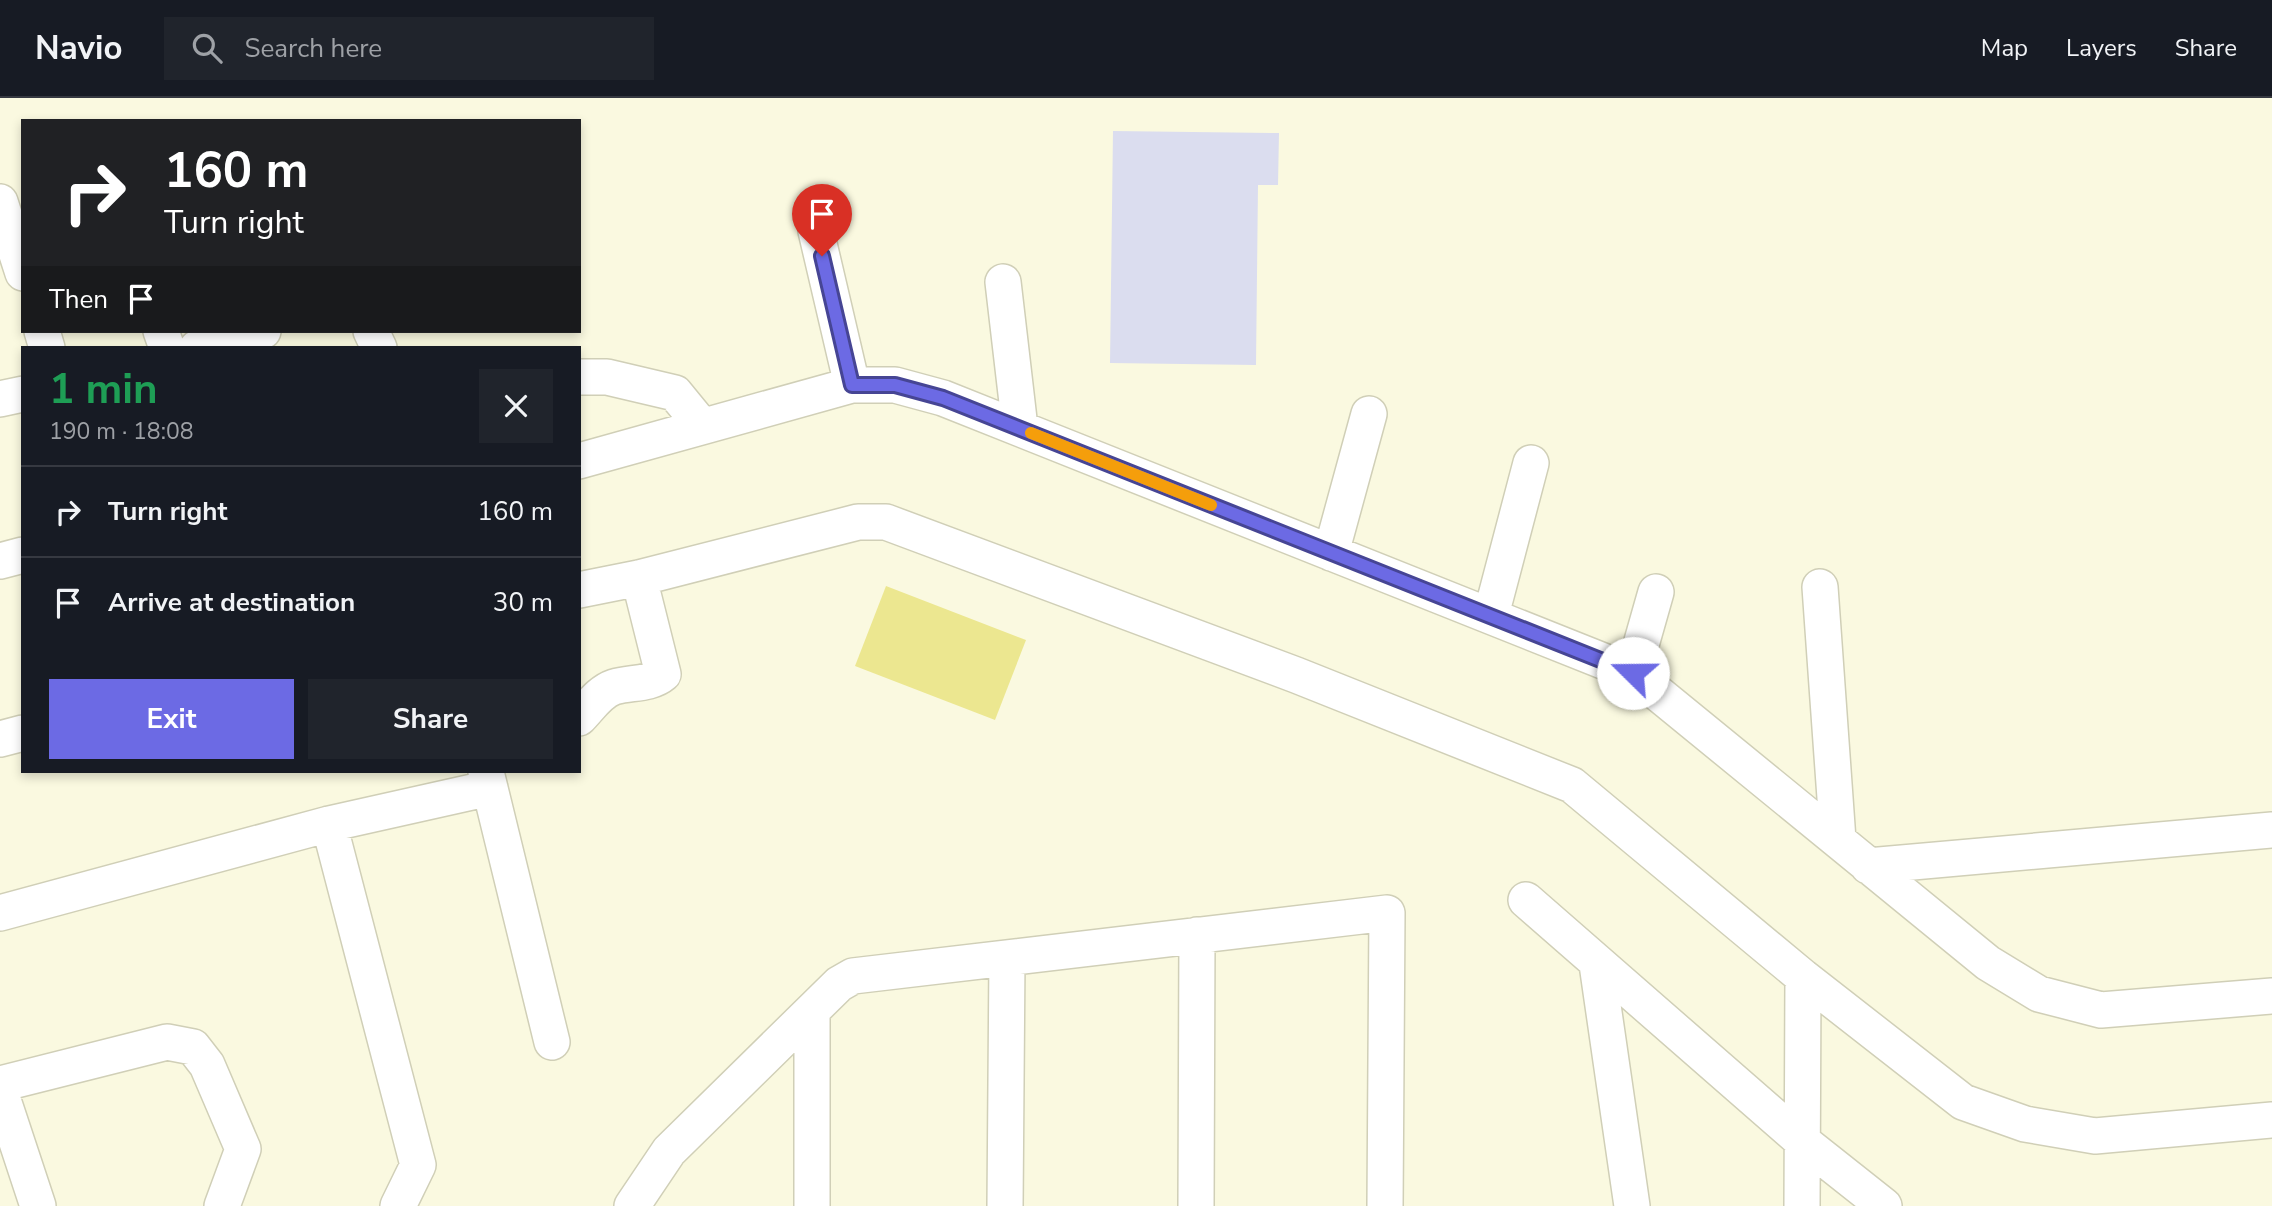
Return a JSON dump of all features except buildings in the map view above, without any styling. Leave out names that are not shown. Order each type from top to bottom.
[{"type":"street","points":[[0,202],[21,266]]},
{"type":"street","points":[[816,231],[852,385]]},
{"type":"street","points":[[1003,282],[1020,429]]},
{"type":"street","points":[[205,346],[255,333]]},
{"type":"street","points":[[581,377],[607,377],[675,393],[702,426]]},
{"type":"street","points":[[581,460],[852,385],[895,385],[943,398],[1633,673],[1988,963],[2039,994],[2101,1010],[2272,996]]},
{"type":"street","points":[[0,400],[21,395]]},
{"type":"street","points":[[1331,553],[1369,414]]},
{"type":"street","points":[[1491,615],[1531,463]]},
{"type":"street","points":[[581,590],[639,578],[858,522],[887,522],[1296,675],[1572,785],[1803,976],[1963,1102],[2025,1124],[2095,1136],[2272,1120]]},
{"type":"street","points":[[0,561],[21,556]]},
{"type":"street","points":[[581,716],[602,693],[614,687],[657,679],[663,674],[639,578]]},
{"type":"street","points":[[1820,587],[1838,840]]},
{"type":"street","points":[[1633,673],[1656,592]]},
{"type":"street","points":[[0,739],[21,734]]},
{"type":"street","points":[[0,913],[488,780],[552,1042]]},
{"type":"street","points":[[329,824],[418,1165],[398,1206]]},
{"type":"street","points":[[1868,866],[2272,830]]},
{"type":"street","points":[[1525,900],[1802,1141],[1884,1206]]},
{"type":"street","points":[[632,1206],[668,1151],[839,984],[853,976],[1387,913],[1385,1206]]},
{"type":"street","points":[[1196,1206],[1198,935]]},
{"type":"street","points":[[1004,1206],[1007,958]]},
{"type":"street","points":[[1597,964],[1632,1206]]},
{"type":"street","points":[[1802,1206],[1803,976]]},
{"type":"street","points":[[812,1011],[813,1206]]},
{"type":"street","points":[[0,1084],[167,1042],[193,1046],[207,1065],[243,1149],[222,1206]]},
{"type":"street","points":[[0,1091],[38,1206]]},
{"type":"shaded area","points":[[886,586],[1026,640],[995,720],[855,666]]},
{"type":"slow traffic","points":[[1031,433],[1211,505]]},
{"type":"route","points":[[822,256],[852,385],[895,385],[943,398],[1633,673]]}]
